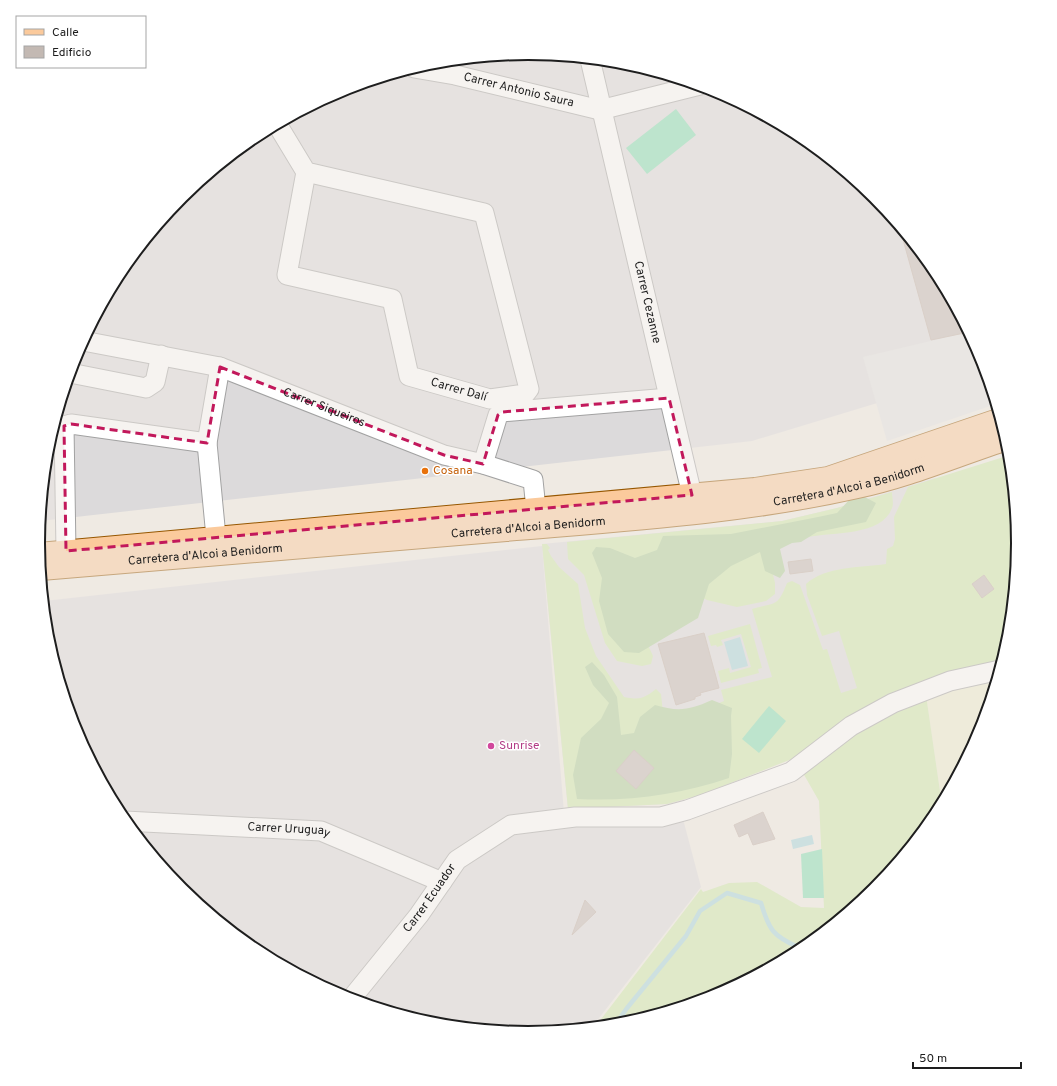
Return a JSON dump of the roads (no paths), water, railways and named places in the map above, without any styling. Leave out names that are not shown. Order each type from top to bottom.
[{"type":"main road","name":"Carretera d'Alcoi a Benidorm","points":[[45,553],[755,489],[828,478],[997,421]]},
{"type":"main road","name":"Carretera d'Alcoi a Benidorm","points":[[46,569],[636,519],[735,509],[807,498],[860,487],[936,465],[1001,441]]},
{"type":"street","name":"Carrer Cezanne","points":[[591,64],[600,110],[692,495]]},
{"type":"street","name":"Carrer Antonio Saura","points":[[428,70],[455,75],[600,110]]},
{"type":"street","points":[[600,110],[690,87]]},
{"type":"street","points":[[280,129],[306,172]]},
{"type":"street","name":"Carrer Dalí","points":[[306,172],[484,214],[529,389],[525,394],[490,399],[409,376],[392,299],[287,275],[306,172]]},
{"type":"street","name":"Carrer Siqueiros","points":[[89,342],[220,367],[444,455],[483,464],[533,480],[536,509]]},
{"type":"street","points":[[76,374],[146,388],[155,382],[161,355]]},
{"type":"street","points":[[216,538],[207,443],[220,367]]},
{"type":"street","points":[[483,464],[498,415],[502,412],[669,398]]},
{"type":"street","points":[[66,551],[64,426],[71,424],[207,443]]},
{"type":"street","name":"Carrer Ecuador","points":[[355,994],[419,915],[457,860],[511,825],[575,817],[661,817],[687,810],[791,772],[851,726],[893,703],[950,681],[995,671]]},
{"type":"street","name":"Carrer Uruguay","points":[[133,821],[321,831],[442,882]]},
{"type":"water","points":[[740,637],[748,666],[732,670],[724,642]]},
{"type":"water","points":[[812,835],[814,844],[793,849],[791,840]]},
{"type":"waterway","points":[[620,1017],[686,936],[700,911],[727,893],[761,903],[773,931],[783,939],[796,946]]},
{"type":"place","name":"Cosana","points":[[425,471]]},
{"type":"place","name":"Sunrise","points":[[491,746]]}]
